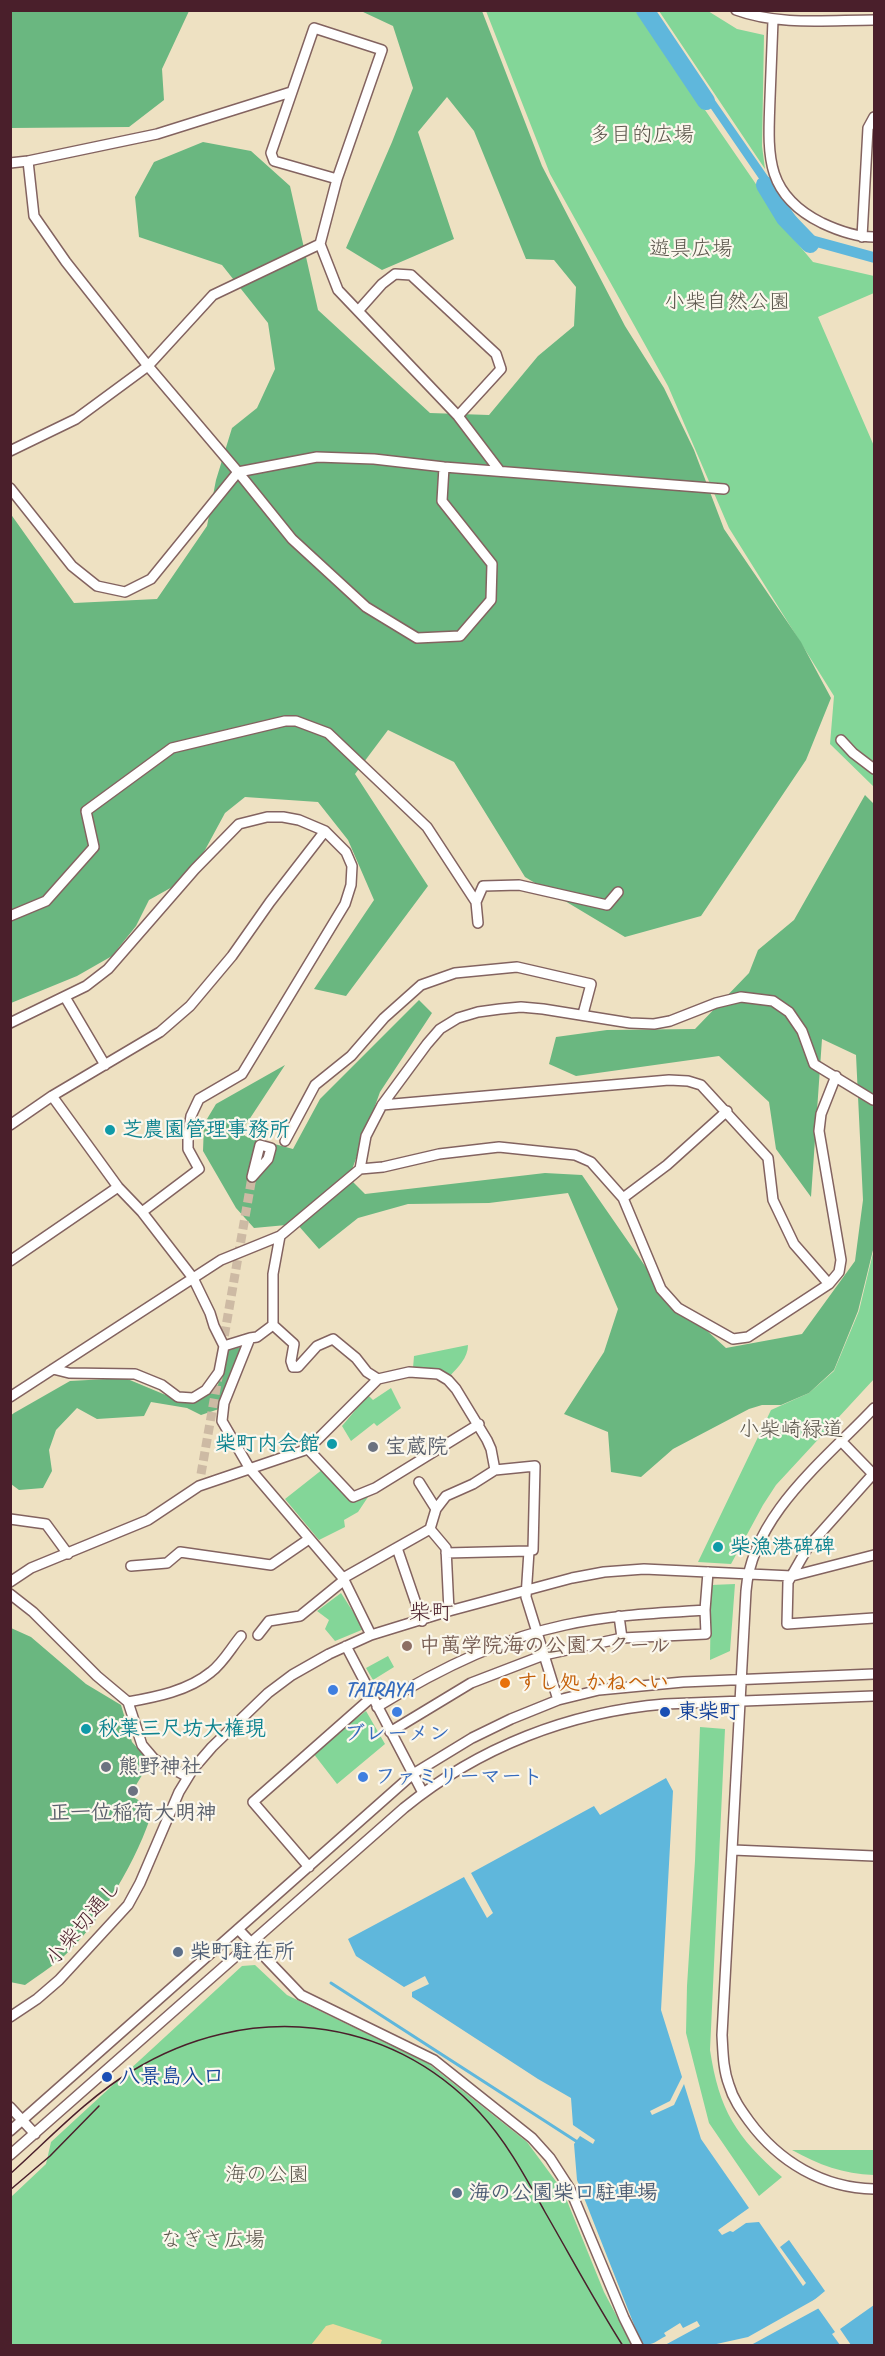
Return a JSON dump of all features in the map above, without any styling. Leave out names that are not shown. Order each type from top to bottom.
[{"type":"street","points":[[736,10],[753,17],[773,20],[874,20]]},
{"type":"street","points":[[773,20],[769,159],[776,179],[784,193],[804,213],[838,230],[862,237],[874,237]]},
{"type":"street","points":[[337,180],[274,161],[271,153],[314,28],[382,50],[337,180],[320,244],[338,290],[459,416],[499,470]]},
{"type":"street","points":[[10,163],[157,134],[291,92]]},
{"type":"street","points":[[862,237],[867,134],[874,117]]},
{"type":"street","points":[[28,161],[34,216],[66,262],[148,366],[292,539],[366,607],[417,638],[460,636],[491,600],[492,564],[442,501],[444,467]]},
{"type":"street","points":[[10,451],[76,419],[148,366],[213,295],[320,244]]},
{"type":"street","points":[[358,311],[382,284],[395,274],[411,275],[496,354],[501,369],[459,416]]},
{"type":"street","points":[[10,488],[72,567],[97,586],[125,592],[151,579],[238,472],[317,457],[374,459],[444,467],[724,489]]},
{"type":"street","points":[[10,916],[46,901],[94,847],[86,811],[171,747],[285,721],[296,721],[328,733],[427,827],[476,902],[478,923]]},
{"type":"street","points":[[841,740],[874,770]]},
{"type":"street","points":[[10,1023],[86,986],[108,969],[195,869],[239,824],[267,817],[299,820],[325,831],[346,852],[352,866],[351,885],[345,904],[242,1074],[199,1099],[191,1116],[188,1149],[199,1169],[142,1212]]},
{"type":"street","points":[[10,1125],[52,1096],[160,1032],[190,1006],[232,956],[325,831]]},
{"type":"street","points":[[476,902],[483,886],[519,885],[607,905],[618,892]]},
{"type":"street","points":[[285,1142],[315,1085],[351,1056],[384,1018],[421,985],[455,973],[517,967],[591,984],[583,1014]]},
{"type":"street","points":[[65,997],[105,1065]]},
{"type":"street","points":[[360,1169],[366,1136],[382,1105],[427,1044],[440,1029],[458,1018],[478,1012],[521,1007],[583,1014],[630,1023],[654,1024],[670,1021],[741,997],[773,1001],[789,1012],[802,1031],[814,1064],[873,1100]]},
{"type":"street","points":[[10,1397],[221,1260],[280,1236],[360,1169],[383,1167],[439,1154],[500,1147],[575,1155],[591,1162],[623,1198],[661,1289],[678,1308],[734,1339],[748,1337],[829,1284],[838,1272],[841,1260],[819,1131],[821,1114],[836,1076]]},
{"type":"street","points":[[382,1105],[678,1080],[701,1085],[768,1158],[773,1200],[794,1244],[829,1284]]},
{"type":"street","points":[[52,1096],[118,1187],[142,1212],[193,1278],[224,1346],[219,1372],[206,1390],[192,1398],[178,1397],[162,1384],[135,1374],[69,1373],[52,1369]]},
{"type":"street","points":[[623,1198],[667,1165],[727,1111]]},
{"type":"street","points":[[10,1261],[118,1187]]},
{"type":"street","points":[[280,1236],[273,1274],[273,1325],[294,1344],[291,1361],[293,1368],[298,1367],[317,1346],[333,1340],[356,1358],[367,1372],[378,1379]]},
{"type":"street","points":[[224,1346],[257,1337],[273,1325]]},
{"type":"street","points":[[250,1338],[224,1403],[222,1421],[250,1468],[343,1578],[371,1635]]},
{"type":"street","points":[[10,1582],[31,1568],[148,1520],[199,1486],[308,1449],[378,1379],[409,1372],[438,1374],[448,1380],[478,1424],[491,1449],[495,1470]]},
{"type":"street","points":[[874,1408],[782,1505],[762,1534],[752,1556],[748,1575],[722,2035],[724,2067],[735,2102],[759,2135],[794,2166],[827,2181],[874,2189]]},
{"type":"street","points":[[308,1449],[353,1497],[375,1488],[478,1424]]},
{"type":"street","points":[[842,1442],[874,1474],[808,1547],[788,1582],[787,1624],[874,1618]]},
{"type":"street","points":[[258,1635],[269,1621],[292,1619],[307,1612],[345,1577],[430,1529],[436,1509],[446,1496],[488,1476],[495,1470],[535,1466],[533,1550],[446,1553]]},
{"type":"street","points":[[199,1486],[201,1474]]},
{"type":"street","points":[[419,1482],[436,1509]]},
{"type":"street","points":[[10,1519],[46,1524],[68,1554]]},
{"type":"street","points":[[430,1529],[446,1548],[449,1611]]},
{"type":"street","points":[[131,1566],[167,1563],[180,1552],[271,1566],[309,1539]]},
{"type":"street","points":[[397,1548],[422,1621]]},
{"type":"street","points":[[529,1551],[525,1591],[558,1701]]},
{"type":"street","name":"小柴切通し","points":[[10,2017],[37,1999],[59,1980],[128,1905],[140,1884],[179,1792],[191,1773],[236,1722],[292,1675],[346,1646],[371,1635],[449,1611],[572,1578],[604,1572],[644,1569],[792,1576],[874,1555]]},
{"type":"street","points":[[390,1732],[471,1683],[544,1655],[622,1638],[706,1634],[708,1572]]},
{"type":"street","points":[[10,1594],[33,1612],[128,1702],[142,1744],[154,1759],[191,1773]]},
{"type":"street","points":[[377,1707],[411,1686],[471,1656],[538,1632],[564,1625],[619,1616],[705,1610]]},
{"type":"street","points":[[619,1616],[622,1638]]},
{"type":"street","points":[[128,1702],[164,1695],[197,1681],[211,1672],[241,1636]]},
{"type":"street","points":[[346,1646],[423,1793]]},
{"type":"street","points":[[10,2131],[413,1774],[484,1731],[558,1701],[599,1690],[742,1679],[874,1674]]},
{"type":"street","points":[[10,2156],[423,1793],[496,1749],[544,1728],[574,1719],[648,1706],[874,1696]]},
{"type":"street","points":[[309,1868],[252,1802],[372,1697]]},
{"type":"street","points":[[733,1850],[874,1856]]},
{"type":"street","points":[[238,1929],[301,1995],[434,2060],[532,2138],[550,2158],[570,2189],[638,2346]]},
{"type":"street","points":[[10,2107],[35,2134]]},
{"type":"green space","points":[[11,10],[189,11],[162,69],[164,100],[129,127],[11,128]]},
{"type":"green space","points":[[361,11],[482,11],[542,166],[625,326],[664,388],[694,450],[724,529],[801,642],[831,698],[806,760],[701,916],[625,937],[525,877],[454,762],[388,730],[355,774],[428,886],[346,996],[314,989],[374,900],[348,840],[318,802],[245,797],[225,813],[205,850],[183,881],[149,900],[136,926],[112,956],[77,976],[11,1003],[10,513],[74,603],[157,599],[207,526],[216,480],[232,428],[257,408],[275,369],[268,323],[222,265],[139,237],[135,197],[154,162],[203,142],[251,151],[290,186],[318,310],[430,413],[489,415],[538,356],[574,326],[576,287],[554,260],[526,259],[474,131],[447,97],[418,132],[454,239],[382,270],[346,248],[413,88],[393,26]]},
{"type":"green space","name":"小柴自然公園","points":[[486,11],[637,11],[793,238],[813,262],[874,276],[874,293],[818,317],[874,446],[874,787],[830,744],[834,696],[729,528],[668,386],[550,174]]},
{"type":"green space","points":[[659,11],[708,11],[737,29],[764,35],[762,146],[765,169]]},
{"type":"green space","points":[[865,795],[874,804],[874,1246],[858,1311],[834,1370],[809,1393],[781,1405],[762,1405],[749,1409],[673,1449],[641,1477],[611,1472],[608,1432],[564,1414],[604,1352],[618,1309],[568,1193],[489,1203],[408,1204],[358,1218],[319,1249],[297,1224],[254,1228],[236,1208],[203,1151],[204,1124],[216,1104],[285,1065],[245,1126],[245,1136],[293,1149],[320,1099],[419,1000],[432,1013],[380,1092],[349,1178],[365,1194],[545,1173],[582,1175],[661,1289],[726,1348],[802,1334],[855,1261],[863,1200],[856,1055],[822,1039],[811,1197],[776,1149],[769,1102],[719,1056],[576,1076],[549,1064],[556,1037],[607,1030],[695,1029],[749,973],[758,950],[794,920]]},
{"type":"green space","name":"小柴崎緑道","points":[[874,1249],[874,1379],[776,1485],[731,1564],[698,1562],[771,1410],[809,1393],[834,1371],[859,1311]]},
{"type":"green space","points":[[468,1345],[464,1358],[450,1376],[413,1368],[414,1356]]},
{"type":"green space","points":[[241,1347],[222,1408],[201,1415],[187,1408],[151,1402],[144,1416],[97,1419],[77,1408],[56,1430],[49,1450],[52,1471],[43,1488],[19,1490],[11,1484],[10,1416],[14,1413],[70,1381],[125,1378],[180,1401],[198,1400],[218,1385],[225,1351]]},
{"type":"green space","points":[[391,1388],[401,1408],[377,1426],[374,1423],[351,1441],[342,1426],[368,1395],[373,1400]]},
{"type":"green space","points":[[323,1469],[353,1499],[366,1495],[368,1497],[358,1512],[344,1520],[345,1527],[319,1540],[285,1499]]},
{"type":"green space","points":[[735,1584],[730,1651],[710,1660],[711,1585]]},
{"type":"green space","points":[[341,1593],[364,1629],[335,1641],[325,1629],[329,1620],[317,1611]]},
{"type":"green space","points":[[11,1628],[31,1637],[86,1684],[121,1705],[132,1742],[150,1762],[130,1795],[153,1809],[138,1848],[104,1909],[62,1958],[25,1985],[10,1982]]},
{"type":"green space","points":[[388,1656],[394,1667],[373,1680],[366,1668]]},
{"type":"green space","points":[[366,1711],[385,1744],[337,1784],[313,1753]]},
{"type":"green space","points":[[700,1727],[725,1729],[710,2050],[719,2090],[732,2121],[753,2149],[782,2177],[759,2196],[709,2123],[686,2033]]},
{"type":"green space","name":"海の公園","points":[[255,1965],[287,1995],[429,2064],[527,2142],[563,2191],[604,2292],[632,2345],[11,2346],[11,2197],[46,2164],[51,2142],[242,1966]]},
{"type":"green space","points":[[792,2150],[874,2150],[874,2175],[831,2168]]},
{"type":"sand","points":[[333,2324],[382,2340],[380,2345],[311,2345],[326,2326]]},
{"type":"water","points":[[644,11],[653,11],[808,234],[874,252],[874,263],[809,245],[788,221]]},
{"type":"water","points":[[666,1778],[673,1791],[661,2010],[682,2077],[670,2101],[650,2111],[652,2115],[674,2105],[684,2084],[701,2139],[749,2208],[718,2230],[722,2235],[733,2232],[746,2223],[759,2222],[803,2286],[806,2283],[780,2247],[789,2240],[825,2291],[813,2301],[835,2332],[832,2334],[840,2345],[665,2345],[700,2326],[697,2321],[683,2328],[680,2323],[664,2333],[666,2336],[642,2345],[577,2180],[574,2144],[580,2136],[593,2144],[595,2140],[573,2125],[571,2098],[412,1997],[412,1992],[429,1984],[425,1976],[404,1987],[356,1956],[348,1939],[464,1877],[487,1918],[493,1913],[471,1873],[594,1806],[600,1815]]},
{"type":"water","points":[[874,2305],[874,2345],[851,2345],[840,2329]]},
{"type":"pier","points":[[828,2292],[817,2301],[821,2307],[751,2345],[712,2345],[748,2337]]},
{"type":"waterway","points":[[645,10],[706,101]]},
{"type":"waterway","points":[[765,185],[785,218],[810,244]]},
{"type":"waterway","points":[[331,1983],[579,2143]]},
{"type":"tunnel","points":[[222,1349],[252,1177]]},
{"type":"tunnel","points":[[201,1474],[219,1372]]},
{"type":"tram line","points":[[10,2174],[99,2094],[132,2071],[176,2049],[222,2034],[268,2027],[314,2028],[360,2037],[403,2054],[443,2080],[490,2124],[523,2173],[623,2346]]},
{"type":"tram line","points":[[10,2190],[50,2156],[99,2106]]},
{"type":"place","name":"芝農園管理事務所","points":[[110,1130]]},
{"type":"place","name":"柴町内会館","points":[[332,1444]]},
{"type":"place","name":"宝蔵院","points":[[373,1447]]},
{"type":"place","name":"柴漁港碑碑","points":[[718,1547]]},
{"type":"place","name":"中萬学院海の公園スクール","points":[[407,1646]]},
{"type":"place","name":"すし処 かねへい","points":[[505,1683]]},
{"type":"place","name":"TAIRAYA","points":[[333,1690]]},
{"type":"place","name":"ブレーメン","points":[[397,1712]]},
{"type":"place","name":"東柴町","points":[[665,1712]]},
{"type":"place","name":"秋葉三尺坊大権現","points":[[86,1729]]},
{"type":"place","name":"熊野神社","points":[[106,1767]]},
{"type":"place","name":"ファミリーマート","points":[[363,1777]]},
{"type":"place","name":"正一位稲荷大明神","points":[[133,1791]]},
{"type":"place","name":"柴町駐在所","points":[[178,1952]]},
{"type":"place","name":"八景島入口","points":[[107,2077]]},
{"type":"place","name":"海の公園柴口駐車場","points":[[457,2193]]},
{"type":"district","name":"柴町","points":[[431,1613]]},
{"type":"park label","name":"多目的広場","points":[[642,135]]},
{"type":"park label","name":"遊具広場","points":[[691,249]]},
{"type":"park label","name":"なぎさ広場","points":[[213,2240]]}]
